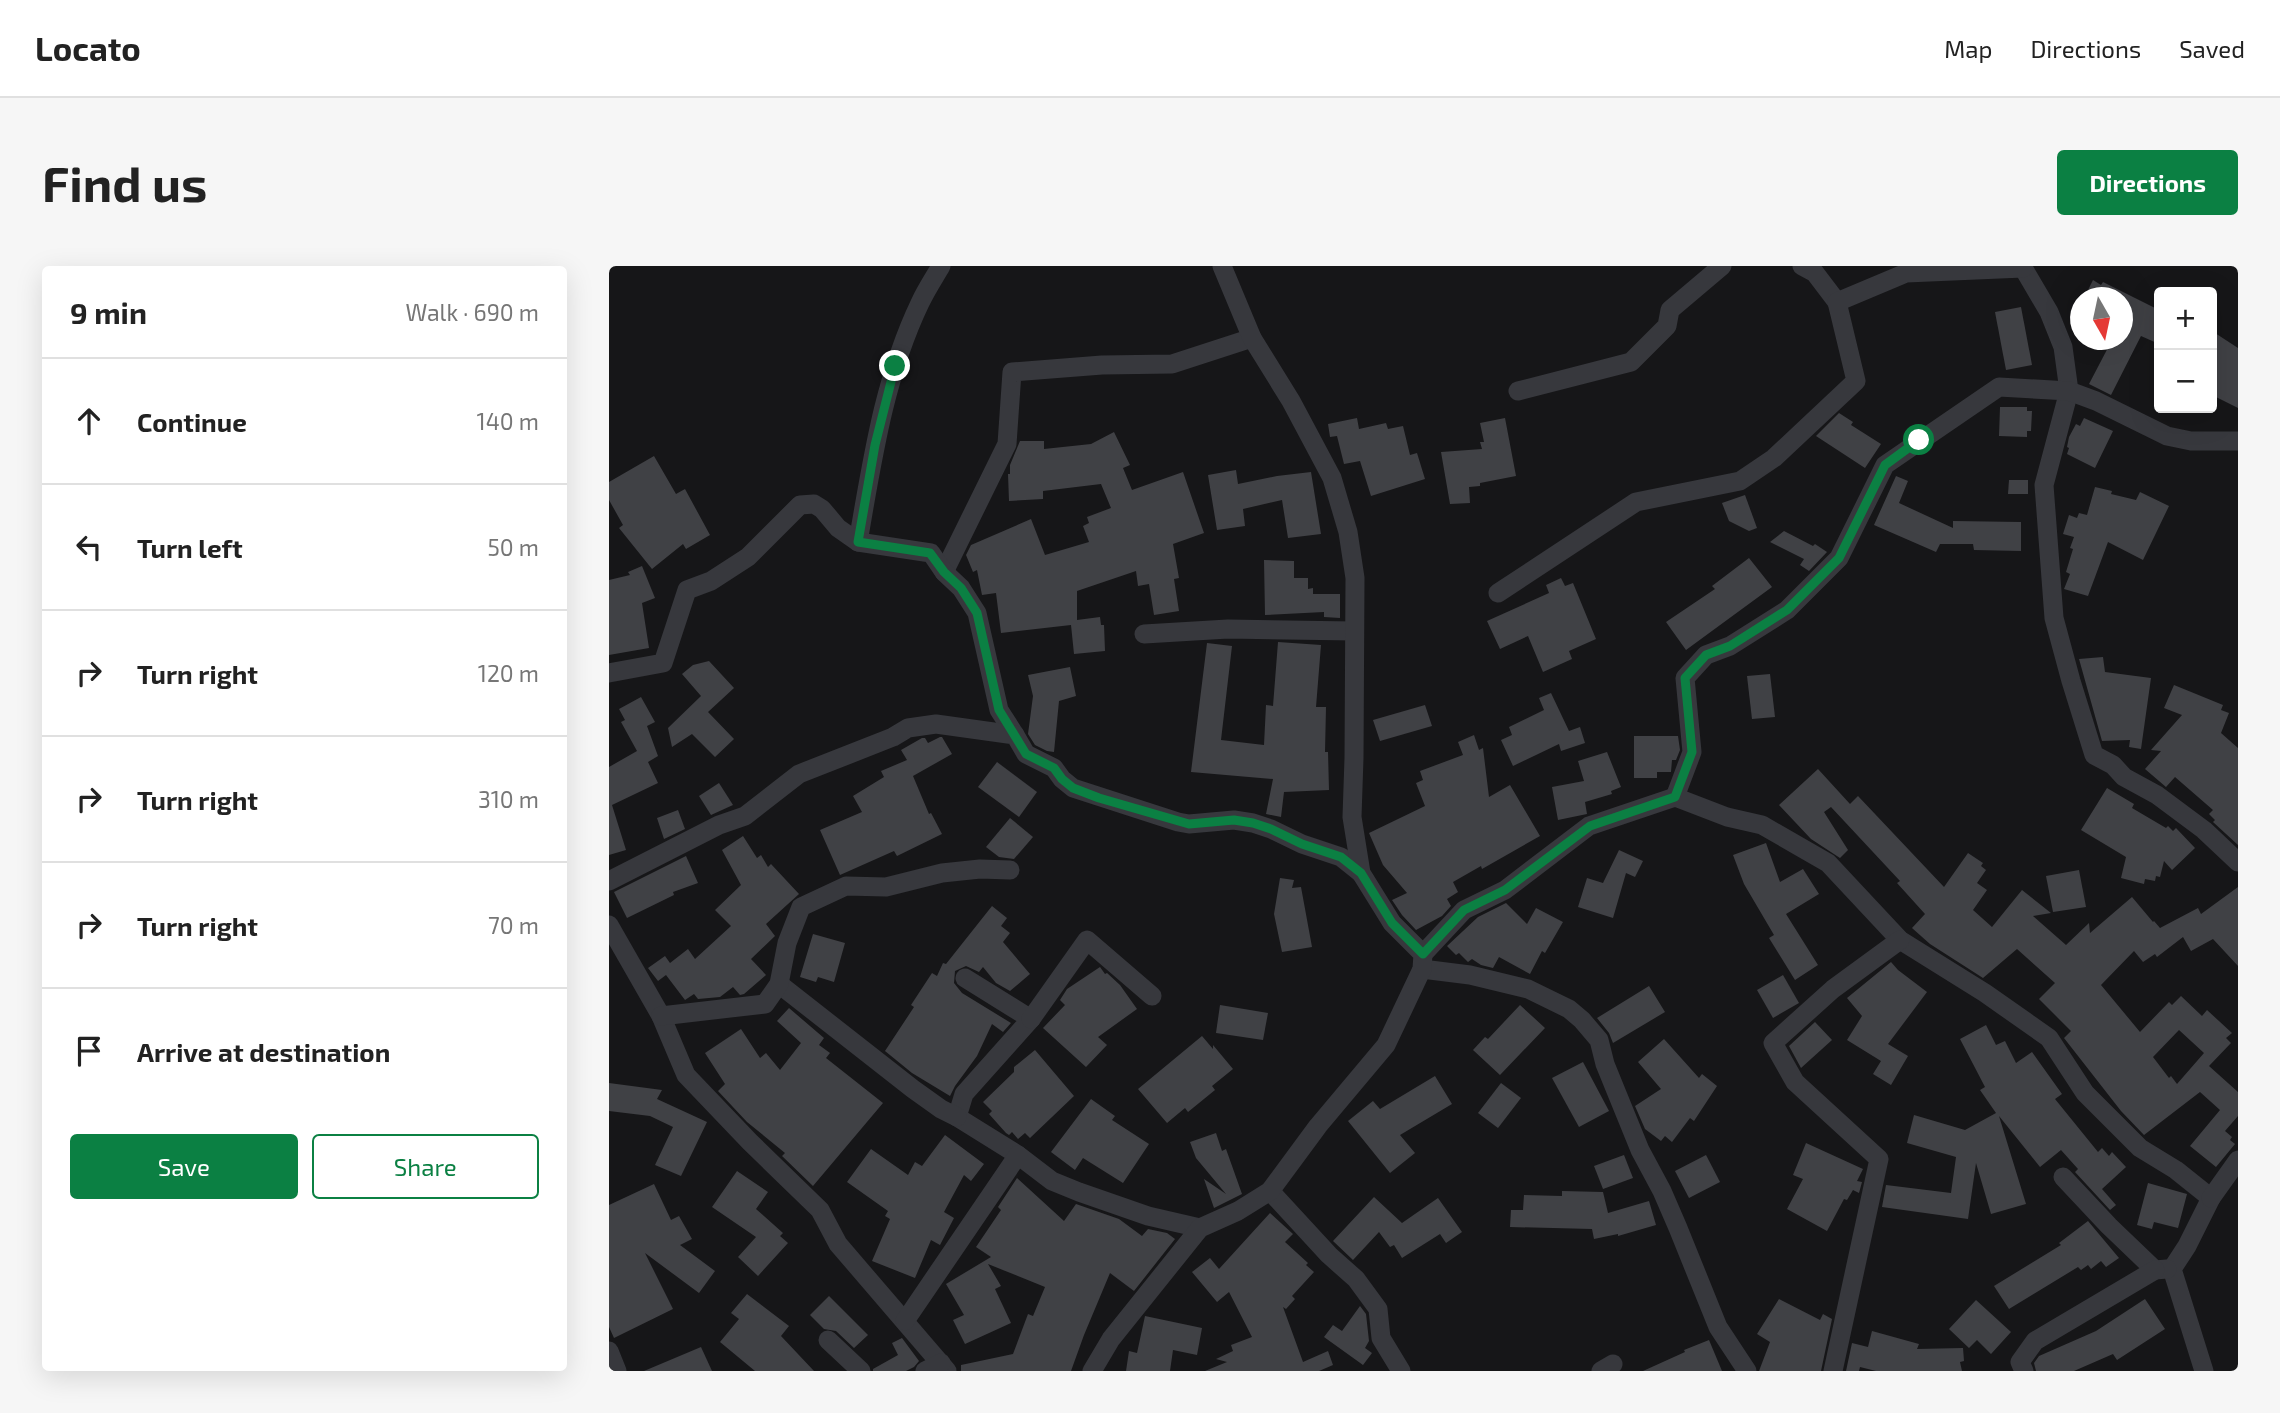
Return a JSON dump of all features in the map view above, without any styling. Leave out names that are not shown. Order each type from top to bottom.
[{"type":"street","points":[[858,542],[875,445],[895,366],[920,303],[941,266]]},
{"type":"street","points":[[1222,266],[1252,338],[1291,401],[1332,478],[1348,532],[1355,578],[1352,817],[1361,873]]},
{"type":"street","points":[[1518,391],[1631,362],[1667,326],[1670,310],[1722,266]]},
{"type":"street","points":[[1498,593],[1636,502],[1740,481],[1774,458],[1856,381],[1837,302],[1815,273],[1801,266]]},
{"type":"street","points":[[1837,302],[1906,273],[2022,267],[2049,312],[2063,347],[2069,391],[2044,485],[2054,618],[2094,755],[2113,765],[2124,777],[2157,795],[2204,830],[2238,862]]},
{"type":"street","points":[[944,572],[1007,444],[1012,372],[1102,365],[1151,366],[1172,363],[1252,338]]},
{"type":"street","points":[[1675,797],[1692,752],[1685,678],[1706,655],[1730,646],[1787,610],[1839,558],[1885,465],[1999,387],[2069,391],[2096,401],[2167,436],[2190,441],[2238,441]]},
{"type":"street","points":[[609,673],[663,663],[684,593],[711,581],[748,557],[800,505],[814,504],[822,509],[838,528],[858,542],[930,553],[944,572],[961,588],[977,613],[999,710],[1026,754],[1054,768],[1073,788],[1178,822],[1189,824],[1234,820],[1253,823],[1341,857],[1361,873],[1392,923],[1422,961],[1528,989],[1569,1009],[1590,1030],[1598,1040],[1640,1150],[1662,1191],[1718,1327],[1747,1371]]},
{"type":"street","points":[[1143,634],[1228,629],[1354,631]]},
{"type":"street","points":[[976,730],[999,710]]},
{"type":"street","points":[[609,881],[719,825],[745,816],[799,774],[893,737],[908,728],[936,724],[1015,735]]},
{"type":"street","points":[[1092,1371],[1111,1339],[1200,1228],[1238,1211],[1270,1191],[1318,1125],[1386,1045],[1422,961],[1464,910],[1505,890],[1590,826],[1675,797],[1727,817],[1762,825],[1828,863],[1900,940],[1985,993],[2049,1038],[2085,1093],[2140,1148],[2176,1170],[2211,1198]]},
{"type":"street","points":[[661,1016],[765,1004],[779,984],[787,943],[801,907],[846,886],[886,887],[942,873],[981,869],[1010,870]]},
{"type":"street","points":[[609,925],[661,1016],[686,1075],[820,1210],[838,1244],[905,1321],[938,1368]]},
{"type":"street","points":[[957,1117],[964,1094],[1031,1019],[1087,940],[1152,996]]},
{"type":"street","points":[[1833,1371],[1879,1159],[1795,1082],[1773,1043],[1833,989],[1900,940]]},
{"type":"street","points":[[965,978],[1031,1019]]},
{"type":"street","points":[[779,984],[913,1089],[1018,1155],[1052,1181],[1148,1216],[1200,1228]]},
{"type":"street","points":[[905,1321],[1018,1155]]},
{"type":"street","points":[[2024,1371],[2020,1362],[2035,1341],[2163,1270],[2187,1245],[2211,1198],[2238,1160]]},
{"type":"street","points":[[2063,1177],[2109,1226],[2163,1270],[2204,1371]]},
{"type":"street","points":[[1270,1191],[1329,1255],[1356,1279],[1378,1308],[1381,1338],[1401,1371]]},
{"type":"street","points":[[828,1340],[861,1371]]},
{"type":"street","points":[[609,1351],[617,1371]]},
{"type":"building","points":[[2093,280],[2113,287],[2090,287]]},
{"type":"building","points":[[2133,297],[2154,308],[2154,342],[2141,336],[2111,395],[2089,384],[2107,350],[2133,350]]},
{"type":"building","points":[[2021,307],[2032,365],[2006,370],[1995,312]]},
{"type":"building","points":[[2217,334],[2238,348],[2238,408],[2217,398]]},
{"type":"building","points":[[2000,407],[2027,407],[2027,411],[2032,411],[2031,431],[2027,431],[2027,437],[1999,436]]},
{"type":"building","points":[[1839,413],[1853,422],[1851,425],[1881,444],[1865,468],[1816,436]]},
{"type":"building","points":[[1357,418],[1359,429],[1386,423],[1388,429],[1403,426],[1410,455],[1417,453],[1425,479],[1371,496],[1360,461],[1344,464],[1337,436],[1330,437],[1328,424]]},
{"type":"building","points":[[1505,418],[1516,476],[1469,487],[1470,503],[1450,504],[1441,452],[1482,449],[1480,442],[1484,442],[1480,423]]},
{"type":"building","points":[[2084,418],[2113,431],[2095,468],[2067,454],[2069,437],[2076,424],[2080,426]]},
{"type":"building","points":[[1114,432],[1130,465],[1123,468],[1132,490],[1183,472],[1204,533],[1173,544],[1179,578],[1174,579],[1179,611],[1154,615],[1149,584],[1138,586],[1136,571],[1077,591],[1077,620],[1100,617],[1101,625],[1104,625],[1105,651],[1074,654],[1071,625],[1001,633],[996,593],[982,595],[977,570],[973,572],[966,555],[971,545],[1031,519],[1045,555],[1089,542],[1083,526],[1089,523],[1087,517],[1111,508],[1101,484],[1043,491],[1043,499],[1009,501],[1008,474],[1020,441],[1044,441],[1044,449],[1091,444]]},
{"type":"building","points":[[654,456],[676,494],[685,489],[710,535],[686,549],[683,544],[652,569],[619,528],[623,525],[609,500],[609,482]]},
{"type":"building","points":[[1236,470],[1238,484],[1311,472],[1321,534],[1288,538],[1282,500],[1243,509],[1245,526],[1217,530],[1208,475]]},
{"type":"building","points":[[1896,476],[1908,481],[1899,503],[1953,528],[1953,521],[2021,522],[2021,551],[1974,550],[1973,544],[1940,544],[1936,552],[1874,525]]},
{"type":"building","points":[[2009,480],[2028,480],[2028,494],[2008,494]]},
{"type":"building","points":[[2095,487],[2136,500],[2140,492],[2169,506],[2143,560],[2108,542],[2088,596],[2064,589],[2070,574],[2066,572],[2074,537],[2063,534],[2069,515],[2077,518],[2079,513],[2087,515]]},
{"type":"building","points":[[1745,495],[1757,528],[1749,531],[1729,521],[1722,503]]},
{"type":"building","points":[[1784,531],[1827,552],[1809,571],[1800,565],[1804,559],[1770,542]]},
{"type":"building","points":[[1749,558],[1772,587],[1686,650],[1666,622],[1715,589],[1712,586]]},
{"type":"building","points":[[1264,560],[1294,561],[1294,578],[1308,578],[1308,589],[1313,588],[1313,594],[1340,594],[1340,618],[1324,617],[1324,612],[1265,615]]},
{"type":"building","points":[[642,566],[655,598],[642,603],[649,648],[609,655],[609,580],[630,575],[628,572]]},
{"type":"building","points":[[1561,578],[1565,586],[1573,583],[1596,639],[1569,651],[1572,659],[1543,672],[1528,636],[1500,649],[1487,621],[1549,593],[1546,585]]},
{"type":"building","points":[[1278,642],[1321,645],[1316,707],[1326,707],[1325,752],[1328,752],[1329,790],[1284,792],[1281,817],[1266,814],[1273,779],[1191,772],[1207,643],[1232,646],[1221,740],[1264,745],[1266,705],[1273,706]]},
{"type":"building","points":[[2103,657],[2105,672],[2151,678],[2141,749],[2129,747],[2130,740],[2102,741],[2079,659]]},
{"type":"building","points":[[709,661],[734,688],[708,712],[734,739],[715,757],[692,734],[672,747],[668,728],[701,696],[682,674],[693,665]]},
{"type":"building","points":[[1070,667],[1076,696],[1059,701],[1054,752],[1047,751],[1035,745],[1028,734],[1033,696],[1028,675]]},
{"type":"building","points":[[1770,674],[1775,717],[1752,719],[1747,676]]},
{"type":"building","points":[[2174,685],[2223,705],[2221,710],[2229,713],[2221,733],[2238,748],[2238,845],[2213,822],[2215,820],[2209,814],[2213,810],[2175,777],[2166,787],[2145,769],[2161,751],[2151,750],[2182,715],[2164,708]]},
{"type":"building","points":[[1551,693],[1569,731],[1580,727],[1585,743],[1561,751],[1559,744],[1513,766],[1501,740],[1512,735],[1509,727],[1544,710],[1539,698]]},
{"type":"building","points":[[641,697],[655,722],[647,726],[658,756],[648,762],[658,783],[612,805],[626,850],[609,855],[609,767],[637,751],[621,722],[625,720],[619,709]]},
{"type":"building","points":[[1425,705],[1432,726],[1380,741],[1373,720]]},
{"type":"building","points":[[1474,735],[1479,750],[1483,748],[1489,797],[1510,785],[1540,836],[1453,882],[1458,892],[1447,899],[1451,906],[1442,916],[1416,930],[1392,900],[1407,893],[1383,865],[1369,833],[1425,806],[1416,783],[1423,780],[1420,771],[1463,755],[1458,742]]},
{"type":"building","points":[[1634,736],[1678,736],[1680,750],[1676,760],[1672,760],[1671,772],[1657,772],[1657,778],[1634,778]]},
{"type":"building","points":[[940,737],[952,754],[913,776],[929,814],[931,813],[942,834],[897,856],[894,851],[840,875],[820,830],[862,812],[853,796],[884,777],[881,771],[907,760],[901,750],[922,738],[928,743]]},
{"type":"building","points":[[1607,752],[1621,787],[1611,791],[1612,794],[1585,802],[1587,814],[1558,820],[1552,787],[1584,781],[1578,761]]},
{"type":"building","points":[[997,762],[1037,792],[1019,817],[978,787]]},
{"type":"building","points":[[1818,769],[1850,804],[1858,796],[1944,887],[1968,853],[1983,863],[1981,866],[1986,870],[1977,883],[1987,890],[1973,910],[1992,927],[2022,890],[2051,913],[2033,916],[2066,945],[2089,923],[2090,933],[2132,897],[2160,928],[2198,908],[2201,914],[2238,887],[2238,966],[2213,939],[2191,951],[2183,937],[2157,957],[2155,954],[2143,962],[2134,951],[2101,985],[2140,1032],[2169,1002],[2172,1005],[2181,996],[2202,1016],[2207,1010],[2232,1033],[2226,1038],[2231,1043],[2209,1066],[2238,1092],[2238,1116],[2225,1131],[2235,1144],[2216,1167],[2190,1146],[2220,1110],[2200,1092],[2144,1135],[2121,1111],[2064,1038],[2071,1031],[2039,999],[2055,983],[2017,949],[1983,978],[1930,944],[1912,928],[1925,914],[1897,883],[1900,881],[1831,807],[1824,812],[1848,850],[1840,858],[1811,839],[1779,805]],"holes":[[[2179,1030],[2204,1053],[2177,1084],[2153,1057]]]},
{"type":"building","points":[[719,783],[733,805],[711,815],[699,796]]},
{"type":"building","points":[[2107,788],[2134,804],[2132,808],[2166,828],[2168,826],[2173,831],[2176,828],[2195,848],[2172,870],[2164,861],[2160,877],[2156,876],[2155,881],[2145,879],[2144,884],[2121,878],[2126,857],[2081,830]]},
{"type":"building","points":[[678,810],[685,829],[664,839],[657,818]]},
{"type":"building","points":[[1010,818],[1033,837],[1014,859],[999,857],[986,847]]},
{"type":"building","points":[[743,836],[757,858],[761,855],[768,867],[771,864],[799,894],[766,924],[775,936],[751,959],[766,975],[744,994],[740,995],[733,987],[720,997],[698,999],[694,994],[685,1000],[666,975],[658,981],[648,968],[665,956],[670,963],[688,949],[695,959],[731,926],[715,910],[741,885],[722,850]]},
{"type":"building","points":[[1766,843],[1780,882],[1803,869],[1819,894],[1786,914],[1818,965],[1795,980],[1769,938],[1774,935],[1744,884],[1733,855]]},
{"type":"building","points":[[1619,850],[1643,861],[1635,877],[1626,873],[1613,918],[1578,907],[1587,878],[1603,883]]},
{"type":"building","points":[[686,856],[698,883],[673,892],[674,895],[627,918],[614,892]]},
{"type":"building","points":[[2079,870],[2086,907],[2053,912],[2046,876]]},
{"type":"building","points":[[1280,878],[1294,880],[1292,888],[1301,887],[1312,947],[1282,952],[1274,914]]},
{"type":"building","points":[[1506,903],[1527,924],[1536,908],[1563,922],[1545,953],[1542,951],[1530,974],[1499,957],[1493,968],[1472,959],[1468,962],[1447,946],[1478,917]]},
{"type":"building","points":[[992,906],[1007,918],[1001,926],[1010,933],[1003,942],[1030,974],[1010,991],[996,983],[983,967],[979,972],[966,966],[955,971],[954,983],[962,993],[1011,1023],[1003,1032],[992,1024],[977,1056],[950,1096],[912,1073],[885,1051],[914,1007],[911,1005],[932,973],[937,976],[943,963],[946,964]]},
{"type":"building","points":[[813,934],[845,943],[834,982],[818,977],[816,982],[800,977]]},
{"type":"building","points":[[1891,962],[1927,992],[1888,1044],[1908,1056],[1891,1085],[1873,1074],[1881,1061],[1847,1040],[1862,1016],[1847,998]]},
{"type":"building","points":[[1100,967],[1120,985],[1137,1009],[1098,1037],[1107,1045],[1086,1067],[1043,1028],[1065,1005],[1060,1000],[1067,989]]},
{"type":"building","points":[[1783,975],[1799,1003],[1773,1018],[1757,990]]},
{"type":"building","points":[[1649,986],[1665,1012],[1613,1043],[1597,1018]]},
{"type":"building","points":[[1220,1005],[1268,1013],[1263,1040],[1216,1033]]},
{"type":"building","points":[[1520,1005],[1545,1028],[1500,1075],[1473,1050],[1485,1037],[1488,1039]]},
{"type":"building","points":[[789,1008],[824,1038],[819,1045],[830,1053],[826,1058],[883,1103],[813,1186],[782,1156],[785,1153],[747,1122],[718,1091],[725,1084],[705,1053],[741,1029],[760,1058],[766,1053],[780,1070],[801,1043],[777,1021]]},
{"type":"building","points":[[1815,1022],[1832,1040],[1801,1068],[1789,1046]]},
{"type":"building","points":[[1986,1025],[1996,1045],[2005,1041],[2016,1063],[2032,1052],[2062,1094],[2055,1099],[2098,1152],[2102,1148],[2109,1156],[2112,1152],[2126,1167],[2102,1189],[2116,1205],[2110,1210],[2075,1172],[2078,1169],[2061,1150],[2040,1167],[1999,1116],[2026,1204],[1991,1214],[1976,1163],[1968,1219],[1882,1207],[1886,1185],[1951,1193],[1956,1157],[1907,1143],[1914,1115],[1965,1130],[1996,1113],[1980,1090],[1985,1087],[1960,1039]]},
{"type":"building","points":[[1202,1036],[1233,1069],[1212,1086],[1215,1090],[1188,1112],[1185,1108],[1167,1123],[1138,1089]]},
{"type":"building","points":[[1664,1039],[1699,1078],[1702,1074],[1717,1086],[1694,1121],[1690,1118],[1672,1142],[1665,1136],[1661,1141],[1645,1129],[1635,1106],[1661,1089],[1638,1062]]},
{"type":"building","points":[[1035,1050],[1074,1096],[1030,1138],[1025,1133],[1018,1139],[1012,1132],[1009,1135],[1006,1133],[989,1114],[992,1111],[983,1102],[1014,1072],[1014,1067]]},
{"type":"building","points":[[1583,1062],[1609,1111],[1579,1127],[1552,1078]]},
{"type":"building","points":[[1435,1076],[1452,1104],[1400,1135],[1415,1153],[1390,1173],[1348,1121],[1373,1101],[1380,1109]]},
{"type":"building","points":[[609,1083],[662,1090],[657,1099],[707,1122],[681,1176],[655,1165],[673,1127],[650,1116],[609,1111]]},
{"type":"building","points":[[1501,1083],[1521,1098],[1498,1128],[1478,1113]]},
{"type":"building","points":[[1091,1099],[1115,1116],[1112,1120],[1149,1144],[1123,1183],[1083,1158],[1075,1170],[1051,1152]]},
{"type":"building","points":[[1216,1133],[1222,1151],[1226,1149],[1242,1194],[1214,1208],[1204,1179],[1226,1194],[1196,1158],[1190,1142]]},
{"type":"building","points":[[945,1135],[984,1164],[971,1181],[964,1175],[944,1212],[954,1218],[940,1245],[931,1240],[915,1278],[872,1261],[890,1219],[885,1216],[888,1211],[847,1182],[871,1149],[908,1175],[915,1162],[922,1166]]},
{"type":"building","points":[[1806,1143],[1863,1169],[1857,1181],[1862,1182],[1859,1193],[1853,1190],[1847,1200],[1844,1199],[1827,1231],[1787,1209],[1803,1179],[1793,1175]]},
{"type":"building","points":[[1624,1155],[1633,1178],[1603,1189],[1594,1166]]},
{"type":"building","points":[[1706,1155],[1720,1182],[1689,1198],[1675,1171]]},
{"type":"building","points":[[737,1171],[768,1192],[756,1209],[783,1233],[780,1236],[788,1243],[758,1276],[738,1257],[756,1237],[712,1207]]},
{"type":"building","points":[[1017,1178],[1064,1221],[1076,1204],[1119,1219],[1142,1236],[1148,1229],[1167,1233],[1175,1239],[1134,1291],[1110,1273],[1071,1371],[961,1371],[961,1365],[1013,1354],[1028,1314],[1033,1316],[1045,1287],[988,1264],[1001,1286],[995,1289],[1011,1323],[965,1344],[953,1320],[964,1315],[946,1284],[991,1257],[976,1247],[1001,1210],[998,1207]]},
{"type":"building","points":[[2148,1183],[2187,1194],[2178,1228],[2154,1222],[2152,1229],[2137,1225]]},
{"type":"building","points":[[654,1184],[671,1220],[679,1216],[692,1239],[680,1245],[715,1271],[699,1293],[645,1253],[673,1309],[614,1338],[609,1327],[609,1205]]},
{"type":"building","points":[[1562,1191],[1603,1192],[1608,1213],[1649,1201],[1656,1225],[1618,1236],[1594,1239],[1592,1229],[1510,1227],[1511,1210],[1523,1210],[1524,1195],[1562,1196]]},
{"type":"building","points":[[1374,1197],[1402,1223],[1438,1198],[1462,1232],[1446,1243],[1440,1234],[1402,1258],[1394,1245],[1390,1247],[1379,1232],[1353,1260],[1333,1241]]},
{"type":"building","points":[[1270,1213],[1293,1234],[1285,1242],[1314,1272],[1292,1296],[1295,1299],[1286,1309],[1283,1307],[1303,1362],[1328,1351],[1333,1365],[1319,1371],[1205,1371],[1227,1362],[1216,1359],[1233,1351],[1231,1345],[1252,1337],[1229,1292],[1217,1302],[1192,1272],[1210,1258],[1219,1269]]},
{"type":"building","points":[[2088,1221],[2119,1258],[2106,1267],[2101,1261],[2091,1269],[2088,1265],[2081,1270],[2078,1267],[2009,1309],[1994,1286],[2061,1245],[2059,1243]]},
{"type":"building","points":[[747,1294],[789,1326],[781,1336],[814,1371],[755,1371],[720,1342],[739,1319],[731,1313]]},
{"type":"building","points":[[829,1296],[868,1335],[854,1348],[836,1331],[824,1329],[810,1315]]},
{"type":"building","points":[[1779,1299],[1820,1320],[1823,1314],[1832,1319],[1821,1371],[1759,1371],[1770,1342],[1757,1334]]},
{"type":"building","points":[[2145,1299],[2165,1329],[2117,1360],[2113,1354],[2074,1371],[2036,1371],[2034,1363],[2039,1356],[2096,1331]]},
{"type":"building","points":[[1976,1300],[2011,1332],[1991,1354],[1977,1340],[1969,1348],[1949,1329]]},
{"type":"building","points":[[1360,1306],[1366,1314],[1369,1341],[1365,1348],[1372,1353],[1363,1365],[1324,1337],[1333,1325],[1342,1331]]},
{"type":"building","points":[[1145,1316],[1202,1328],[1197,1355],[1173,1350],[1170,1371],[1126,1371],[1129,1351],[1137,1353]]},
{"type":"building","points":[[1872,1331],[1919,1344],[1917,1349],[1963,1348],[1964,1361],[1960,1362],[1962,1371],[1876,1371],[1860,1367],[1859,1371],[1846,1371],[1852,1343],[1868,1347]]},
{"type":"building","points":[[902,1338],[919,1361],[914,1367],[906,1371],[873,1371],[898,1355],[892,1343]]},
{"type":"building","points":[[1709,1340],[1722,1371],[1643,1371],[1685,1352],[1684,1350]]},
{"type":"building","points":[[701,1347],[712,1371],[644,1371]]},
{"type":"route","points":[[895,366],[875,445],[858,542],[930,553],[944,572],[961,588],[977,613],[999,710],[1026,754],[1054,768],[1073,788],[1099,798],[1189,824],[1234,820],[1253,823],[1341,857],[1361,873],[1392,923],[1423,954],[1464,910],[1505,890],[1590,826],[1675,797],[1692,752],[1685,678],[1706,655],[1730,646],[1787,610],[1839,558],[1885,465],[1919,440]]}]
